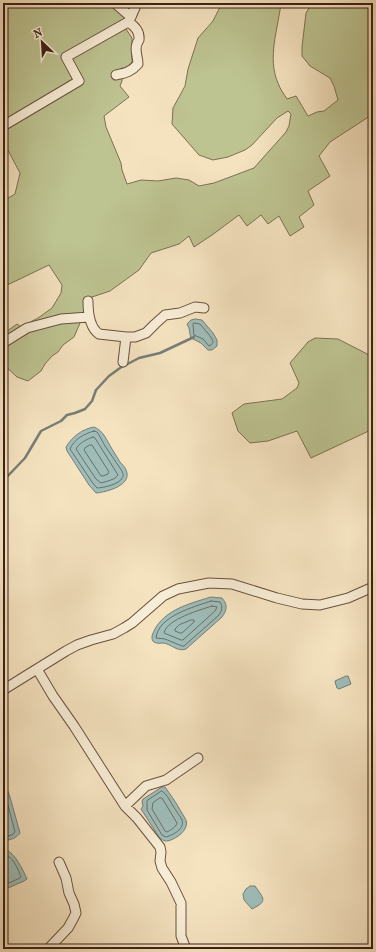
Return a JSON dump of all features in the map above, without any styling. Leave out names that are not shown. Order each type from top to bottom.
[{"type":"street","points":[[115,3],[139,31],[139,40],[136,48],[138,64],[134,69],[116,75]]},
{"type":"street","points":[[3,126],[79,81],[66,57],[130,19],[137,3]]},
{"type":"street","points":[[88,301],[89,317],[95,332],[99,334],[126,337],[135,337],[146,333],[165,315],[180,313],[195,307],[204,308]]},
{"type":"street","points":[[3,343],[27,328],[61,319],[89,317]]},
{"type":"street","points":[[123,362],[126,337]]},
{"type":"street","points":[[3,690],[78,645],[113,634],[124,628],[132,623],[163,596],[178,589],[209,583],[232,584],[302,604],[320,605],[348,598],[373,587]]},
{"type":"street","points":[[37,669],[125,806],[137,818],[160,847],[160,861],[162,868],[171,882],[181,903],[181,936],[186,949]]},
{"type":"street","points":[[125,806],[146,786],[166,780],[198,758]]},
{"type":"street","points":[[54,947],[68,928],[76,913],[69,893],[66,878],[59,862]]},
{"type":"green space","points":[[3,3],[134,3],[129,12],[126,29],[132,38],[132,62],[122,72],[122,81],[120,86],[129,97],[104,116],[106,127],[121,163],[127,184],[141,180],[158,181],[176,178],[189,180],[199,186],[214,183],[254,168],[286,132],[289,126],[291,114],[288,111],[277,118],[252,145],[245,150],[228,157],[213,160],[199,155],[172,124],[173,108],[185,86],[188,69],[198,38],[213,21],[222,3],[281,3],[273,54],[275,73],[280,87],[287,99],[296,96],[308,116],[324,111],[338,100],[330,78],[310,66],[302,56],[306,13],[312,3],[373,3],[373,114],[330,142],[319,156],[330,176],[308,191],[314,205],[299,217],[304,227],[290,236],[279,216],[268,224],[261,215],[247,226],[239,215],[194,247],[189,236],[179,244],[151,253],[139,270],[110,291],[89,298],[74,337],[63,345],[45,364],[41,371],[28,381],[17,377],[3,364],[3,334],[17,324],[21,327],[38,318],[52,308],[61,293],[62,285],[49,265],[3,287],[3,201],[15,194],[20,173],[3,141]]},
{"type":"green space","points":[[315,338],[338,339],[373,357],[373,429],[311,458],[297,431],[268,441],[250,443],[238,431],[232,413],[244,404],[282,399],[297,388],[299,383],[290,363],[308,342]]},
{"type":"water","points":[[191,320],[202,320],[217,340],[217,346],[212,350],[208,350],[201,343],[191,338],[187,324]]},
{"type":"water","points":[[94,427],[105,436],[125,468],[127,475],[126,480],[118,487],[96,493],[89,485],[67,451],[66,447],[78,434]]},
{"type":"water","points":[[211,597],[222,598],[226,605],[225,612],[222,617],[186,649],[180,650],[164,643],[156,643],[153,641],[152,636],[161,620],[184,606]]},
{"type":"water","points":[[348,676],[351,684],[339,689],[337,688],[335,681]]},
{"type":"water","points":[[3,786],[7,789],[10,797],[20,833],[10,840],[3,841]]},
{"type":"water","points":[[162,787],[165,787],[187,823],[181,834],[176,838],[167,841],[164,841],[159,837],[141,809],[143,806],[143,799]]},
{"type":"water","points":[[6,850],[16,858],[27,879],[8,888],[3,883],[3,851]]},
{"type":"water","points":[[250,886],[255,886],[263,899],[260,904],[252,909],[244,900],[243,894]]},
{"type":"waterway","points":[[3,481],[25,458],[41,431],[61,421],[67,415],[85,409],[92,401],[96,390],[109,376],[120,368],[139,358],[160,353],[194,337]]}]
